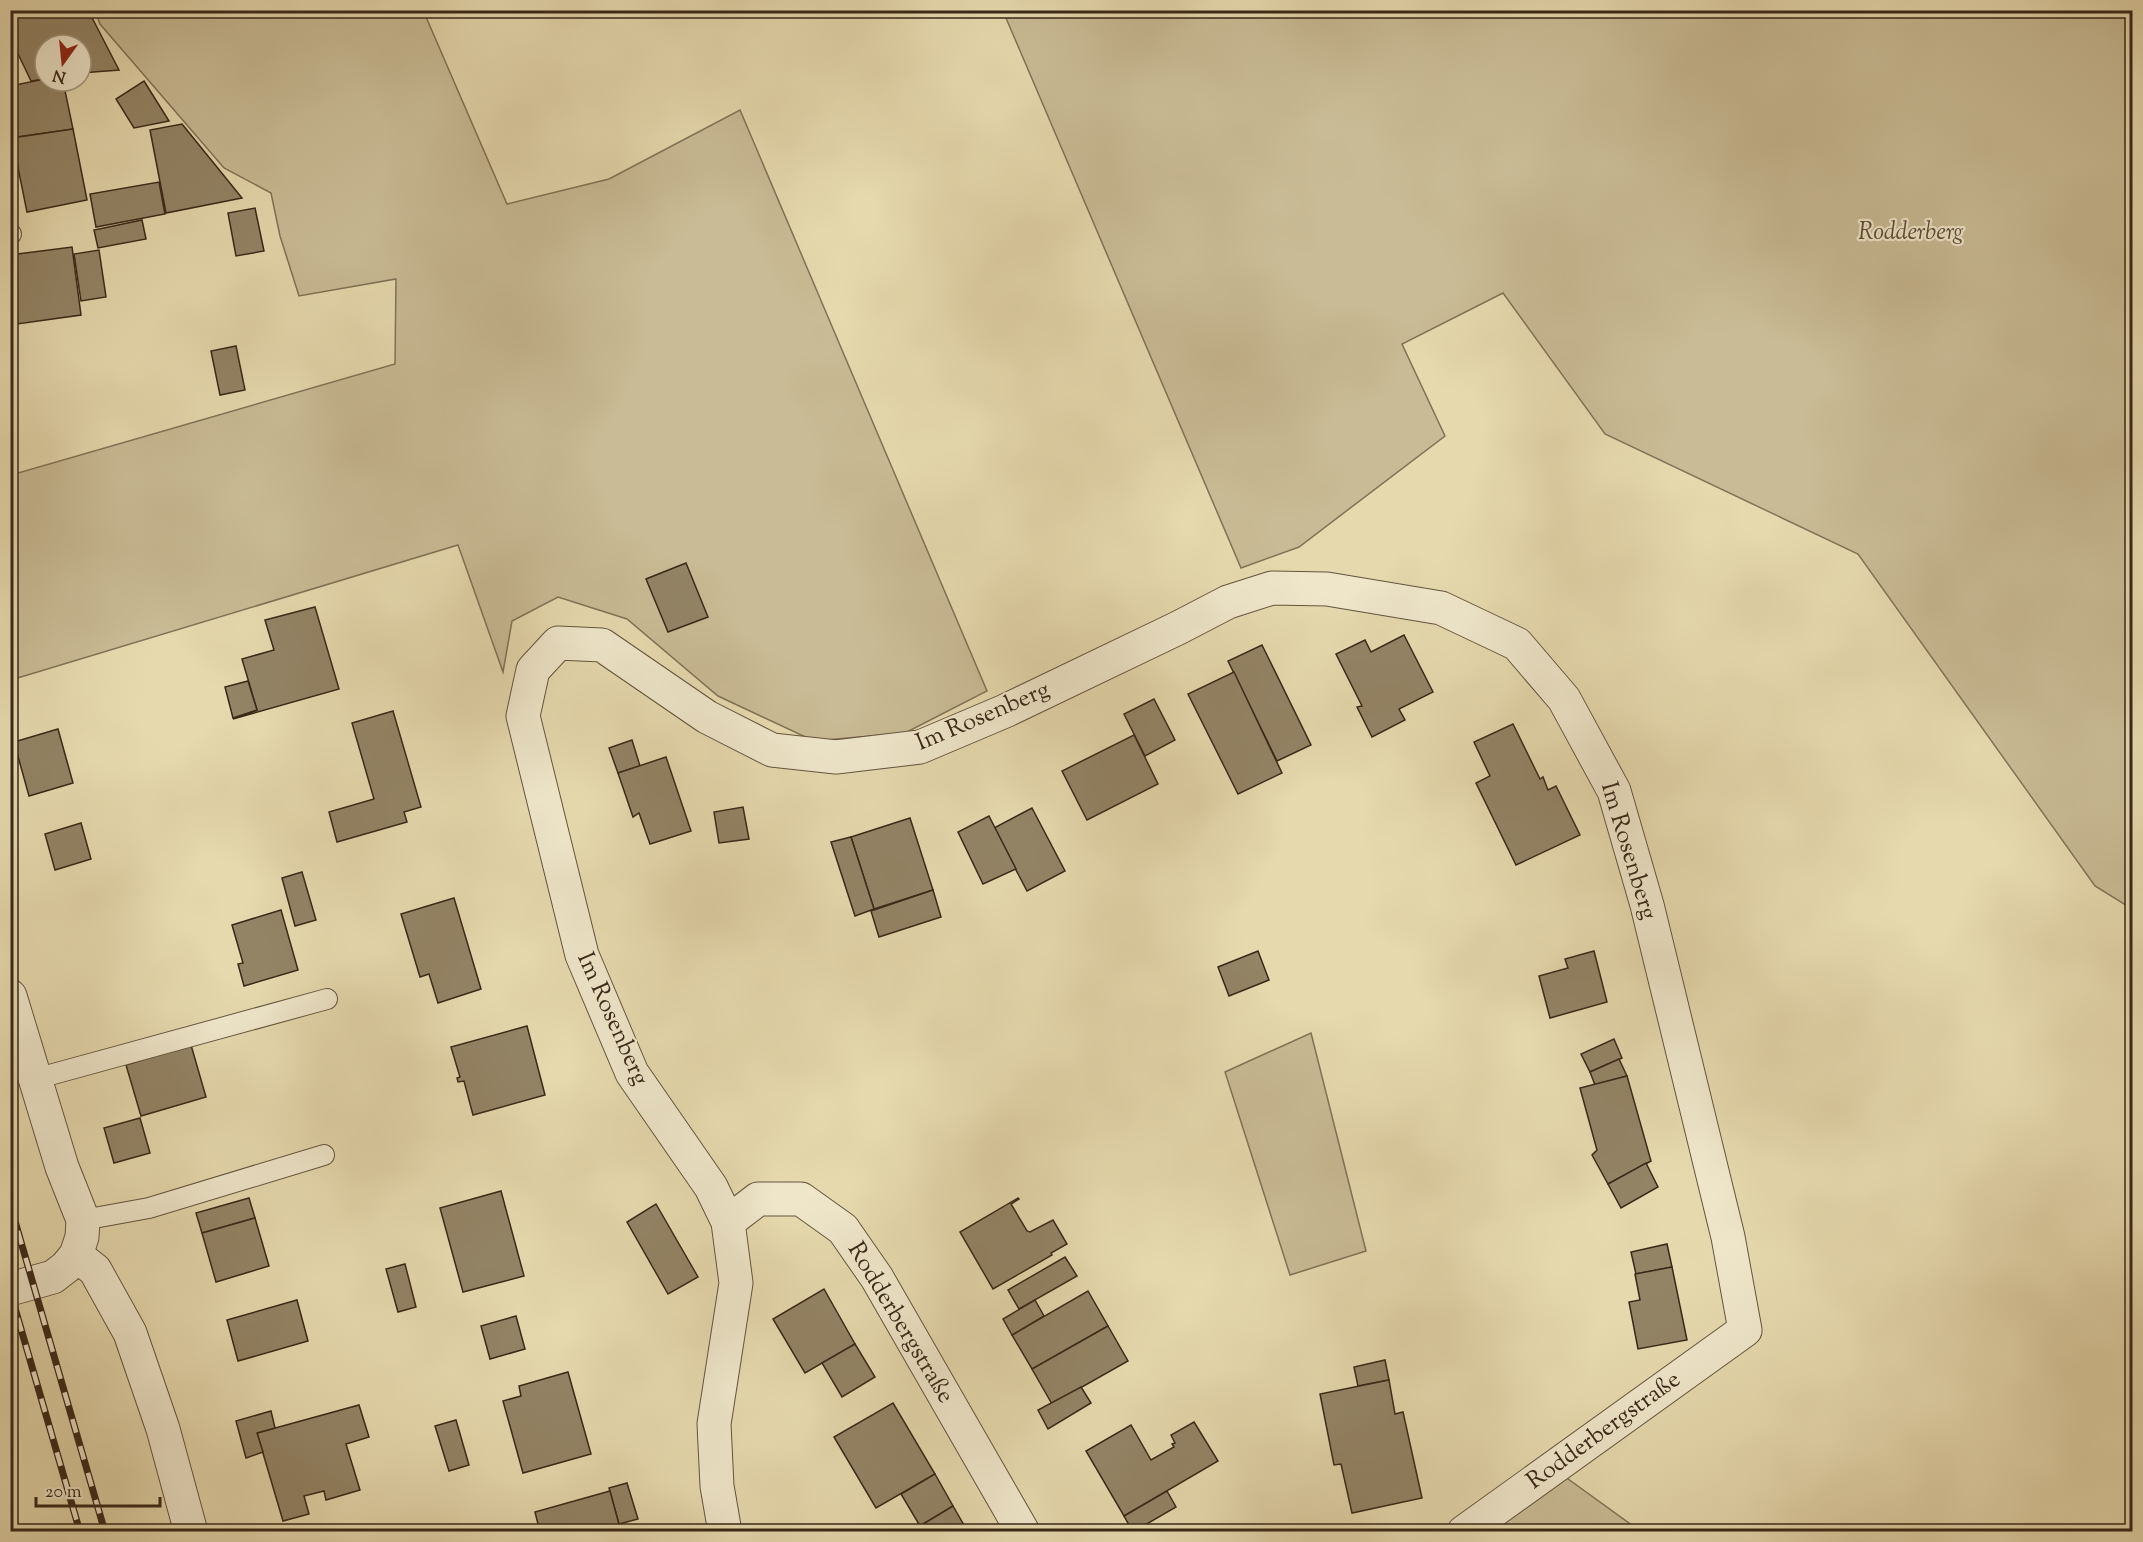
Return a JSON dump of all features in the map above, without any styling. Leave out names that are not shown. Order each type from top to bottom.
[{"type":"street","name":"Im Rosenberg","points":[[725,1532],[717,1486],[714,1424],[735,1283],[728,1222],[711,1187],[632,1073],[582,956],[523,716],[533,670],[558,643],[602,645],[706,717],[772,750],[836,758],[920,747],[1005,711],[1228,602],[1272,588],[1327,589],[1441,608],[1517,644],[1564,699],[1614,791],[1637,871],[1725,1225],[1745,1330]]},
{"type":"street","points":[[10,996],[62,1167],[83,1220],[82,1237],[76,1255],[66,1267],[52,1277],[10,1289]]},
{"type":"street","name":"Rodderbergstraße","points":[[728,1222],[758,1199],[801,1199],[843,1230],[877,1278],[1023,1532]]},
{"type":"street","points":[[76,1255],[95,1270],[129,1333],[163,1429],[191,1532]]},
{"type":"street","name":"Rodderbergstraße","points":[[1464,1532],[1745,1330]]},
{"type":"lane","points":[[35,1079],[327,999]]},
{"type":"lane","points":[[83,1220],[149,1208],[324,1155]]},
{"type":"green space","points":[[423,10],[507,204],[609,179],[740,110],[987,691],[905,733],[814,741],[718,696],[627,619],[558,597],[512,621],[503,672],[458,545],[11,680],[11,475],[395,364],[396,279],[299,296],[280,236],[271,193],[224,168],[100,24],[95,11]]},
{"type":"green space","name":"Rodderberg","points":[[1003,11],[2132,11],[2132,909],[2095,886],[1858,554],[1605,434],[1503,293],[1402,344],[1445,436],[1299,547],[1241,568]]},
{"type":"green space","points":[[1311,1033],[1366,1251],[1290,1275],[1225,1072]]},
{"type":"green space","points":[[1564,1476],[1640,1531],[1485,1532]]},
{"type":"building","points":[[10,10],[88,10],[119,70],[93,72],[93,33],[33,33],[33,81],[31,81],[10,37]]},
{"type":"building","points":[[33,81],[33,93],[66,93],[73,129],[10,138],[10,86]]},
{"type":"building","points":[[144,81],[169,121],[134,128],[116,99]]},
{"type":"building","points":[[182,124],[242,198],[166,213],[150,130]]},
{"type":"building","points":[[73,129],[87,200],[27,212],[12,138]]},
{"type":"building","points":[[159,182],[165,214],[96,227],[90,194]]},
{"type":"building","points":[[255,208],[264,251],[236,256],[228,213]]},
{"type":"building","points":[[142,220],[146,239],[98,248],[94,230]]},
{"type":"building","points":[[72,247],[81,315],[10,325],[10,255]]},
{"type":"building","points":[[99,250],[106,297],[81,301],[74,254]]},
{"type":"building","points":[[236,346],[245,390],[220,395],[211,351]]},
{"type":"building","points":[[686,563],[708,617],[668,632],[646,579]]},
{"type":"building","points":[[315,607],[339,689],[233,719],[257,710],[242,659],[274,650],[265,620]]},
{"type":"building","points":[[1404,635],[1433,692],[1399,709],[1405,720],[1372,737],[1357,707],[1362,706],[1336,654],[1365,640],[1371,652]]},
{"type":"building","points":[[1262,645],[1311,745],[1277,761],[1228,661]]},
{"type":"building","points":[[1234,672],[1282,773],[1238,794],[1188,694]]},
{"type":"building","points":[[248,681],[257,710],[233,718],[225,687]]},
{"type":"building","points":[[1154,699],[1175,740],[1145,756],[1124,714]]},
{"type":"building","points":[[393,711],[421,807],[404,812],[407,822],[337,842],[329,812],[374,799],[352,723]]},
{"type":"building","points":[[1513,724],[1540,779],[1543,777],[1548,790],[1556,786],[1580,835],[1516,865],[1476,783],[1490,776],[1474,742]]},
{"type":"building","points":[[58,729],[73,783],[29,796],[14,742]]},
{"type":"building","points":[[1134,735],[1158,784],[1087,820],[1062,771]]},
{"type":"building","points":[[632,740],[640,766],[618,773],[609,748]]},
{"type":"building","points":[[666,757],[691,831],[650,844],[639,813],[633,817],[618,773]]},
{"type":"building","points":[[743,807],[749,839],[719,843],[714,812]]},
{"type":"building","points":[[1032,808],[1065,871],[1027,891],[994,828]]},
{"type":"building","points":[[989,816],[1016,869],[983,884],[958,832]]},
{"type":"building","points":[[910,818],[933,890],[874,909],[851,837]]},
{"type":"building","points":[[81,823],[91,859],[55,870],[45,834]]},
{"type":"building","points":[[851,837],[874,909],[855,916],[831,842]]},
{"type":"building","points":[[302,872],[316,920],[295,926],[282,878]]},
{"type":"building","points":[[933,890],[941,917],[879,937],[871,911]]},
{"type":"building","points":[[454,898],[481,989],[438,1003],[429,974],[420,977],[401,914]]},
{"type":"building","points":[[281,910],[298,970],[244,986],[238,964],[243,963],[232,925]]},
{"type":"building","points":[[1258,951],[1269,980],[1229,996],[1218,967]]},
{"type":"building","points":[[1594,951],[1607,1002],[1550,1018],[1539,976],[1568,968],[1565,959]]},
{"type":"building","points":[[527,1026],[545,1095],[473,1115],[464,1081],[458,1082],[457,1078],[460,1077],[451,1047]]},
{"type":"building","points":[[1614,1039],[1622,1058],[1590,1072],[1581,1054]]},
{"type":"building","points":[[191,1045],[206,1097],[141,1116],[126,1065]]},
{"type":"building","points":[[1619,1059],[1627,1076],[1595,1085],[1590,1072]]},
{"type":"building","points":[[1627,1076],[1651,1161],[1608,1184],[1592,1155],[1597,1150],[1580,1088]]},
{"type":"building","points":[[140,1118],[150,1153],[114,1163],[104,1128]]},
{"type":"building","points":[[1646,1163],[1658,1187],[1621,1208],[1608,1184]]},
{"type":"building","points":[[501,1191],[524,1276],[463,1292],[440,1208]]},
{"type":"building","points":[[249,1198],[255,1218],[202,1233],[196,1213]]},
{"type":"building","points":[[1018,1198],[1011,1204],[1027,1231],[1030,1232],[1053,1220],[1067,1244],[993,1289],[960,1232]]},
{"type":"building","points":[[656,1204],[698,1277],[668,1294],[627,1222]]},
{"type":"building","points":[[255,1218],[269,1266],[216,1282],[202,1233]]},
{"type":"building","points":[[1667,1244],[1672,1267],[1636,1274],[1631,1252]]},
{"type":"building","points":[[1065,1257],[1077,1276],[1019,1309],[1008,1290]]},
{"type":"building","points":[[405,1264],[416,1307],[398,1312],[386,1269]]},
{"type":"building","points":[[1672,1267],[1687,1340],[1638,1349],[1629,1302],[1640,1300],[1635,1274]]},
{"type":"building","points":[[824,1289],[855,1344],[805,1373],[773,1319]]},
{"type":"building","points":[[1088,1291],[1108,1326],[1032,1369],[1012,1335]]},
{"type":"building","points":[[297,1300],[308,1341],[238,1361],[227,1320]]},
{"type":"building","points":[[1035,1300],[1044,1316],[1012,1335],[1003,1319]]},
{"type":"building","points":[[516,1316],[525,1349],[490,1359],[481,1326]]},
{"type":"building","points":[[1108,1326],[1128,1361],[1052,1404],[1032,1369]]},
{"type":"building","points":[[855,1344],[875,1377],[842,1397],[822,1363]]},
{"type":"building","points":[[1385,1360],[1389,1380],[1358,1386],[1354,1367]]},
{"type":"building","points":[[568,1372],[591,1454],[523,1473],[503,1401],[521,1396],[519,1386]]},
{"type":"building","points":[[1389,1380],[1395,1414],[1403,1412],[1422,1498],[1352,1513],[1341,1464],[1334,1465],[1320,1394]]},
{"type":"building","points":[[1081,1387],[1091,1403],[1048,1429],[1038,1410]]},
{"type":"building","points":[[893,1403],[935,1474],[876,1508],[834,1437]]},
{"type":"building","points":[[10,1405],[15,1407],[16,1412],[10,1417]]},
{"type":"building","points":[[359,1405],[369,1437],[346,1444],[360,1490],[326,1500],[324,1491],[304,1496],[309,1514],[283,1521],[257,1433]]},
{"type":"building","points":[[271,1411],[275,1428],[257,1433],[263,1452],[246,1458],[236,1421]]},
{"type":"building","points":[[456,1420],[469,1465],[449,1471],[435,1426]]},
{"type":"building","points":[[1194,1422],[1218,1461],[1124,1516],[1086,1451],[1131,1425],[1151,1460],[1174,1447],[1172,1444],[1175,1443],[1171,1435]]},
{"type":"building","points":[[935,1474],[953,1506],[920,1526],[901,1494]]},
{"type":"building","points":[[627,1483],[638,1519],[619,1524],[609,1488]]},
{"type":"building","points":[[610,1491],[621,1532],[540,1532],[535,1512]]},
{"type":"building","points":[[1167,1491],[1176,1507],[1133,1532],[1124,1516]]},
{"type":"building","points":[[953,1506],[968,1532],[910,1532],[920,1526]]},
{"type":"railway","points":[[10,1204],[105,1532]]},
{"type":"railway","points":[[10,1291],[80,1532]]}]
